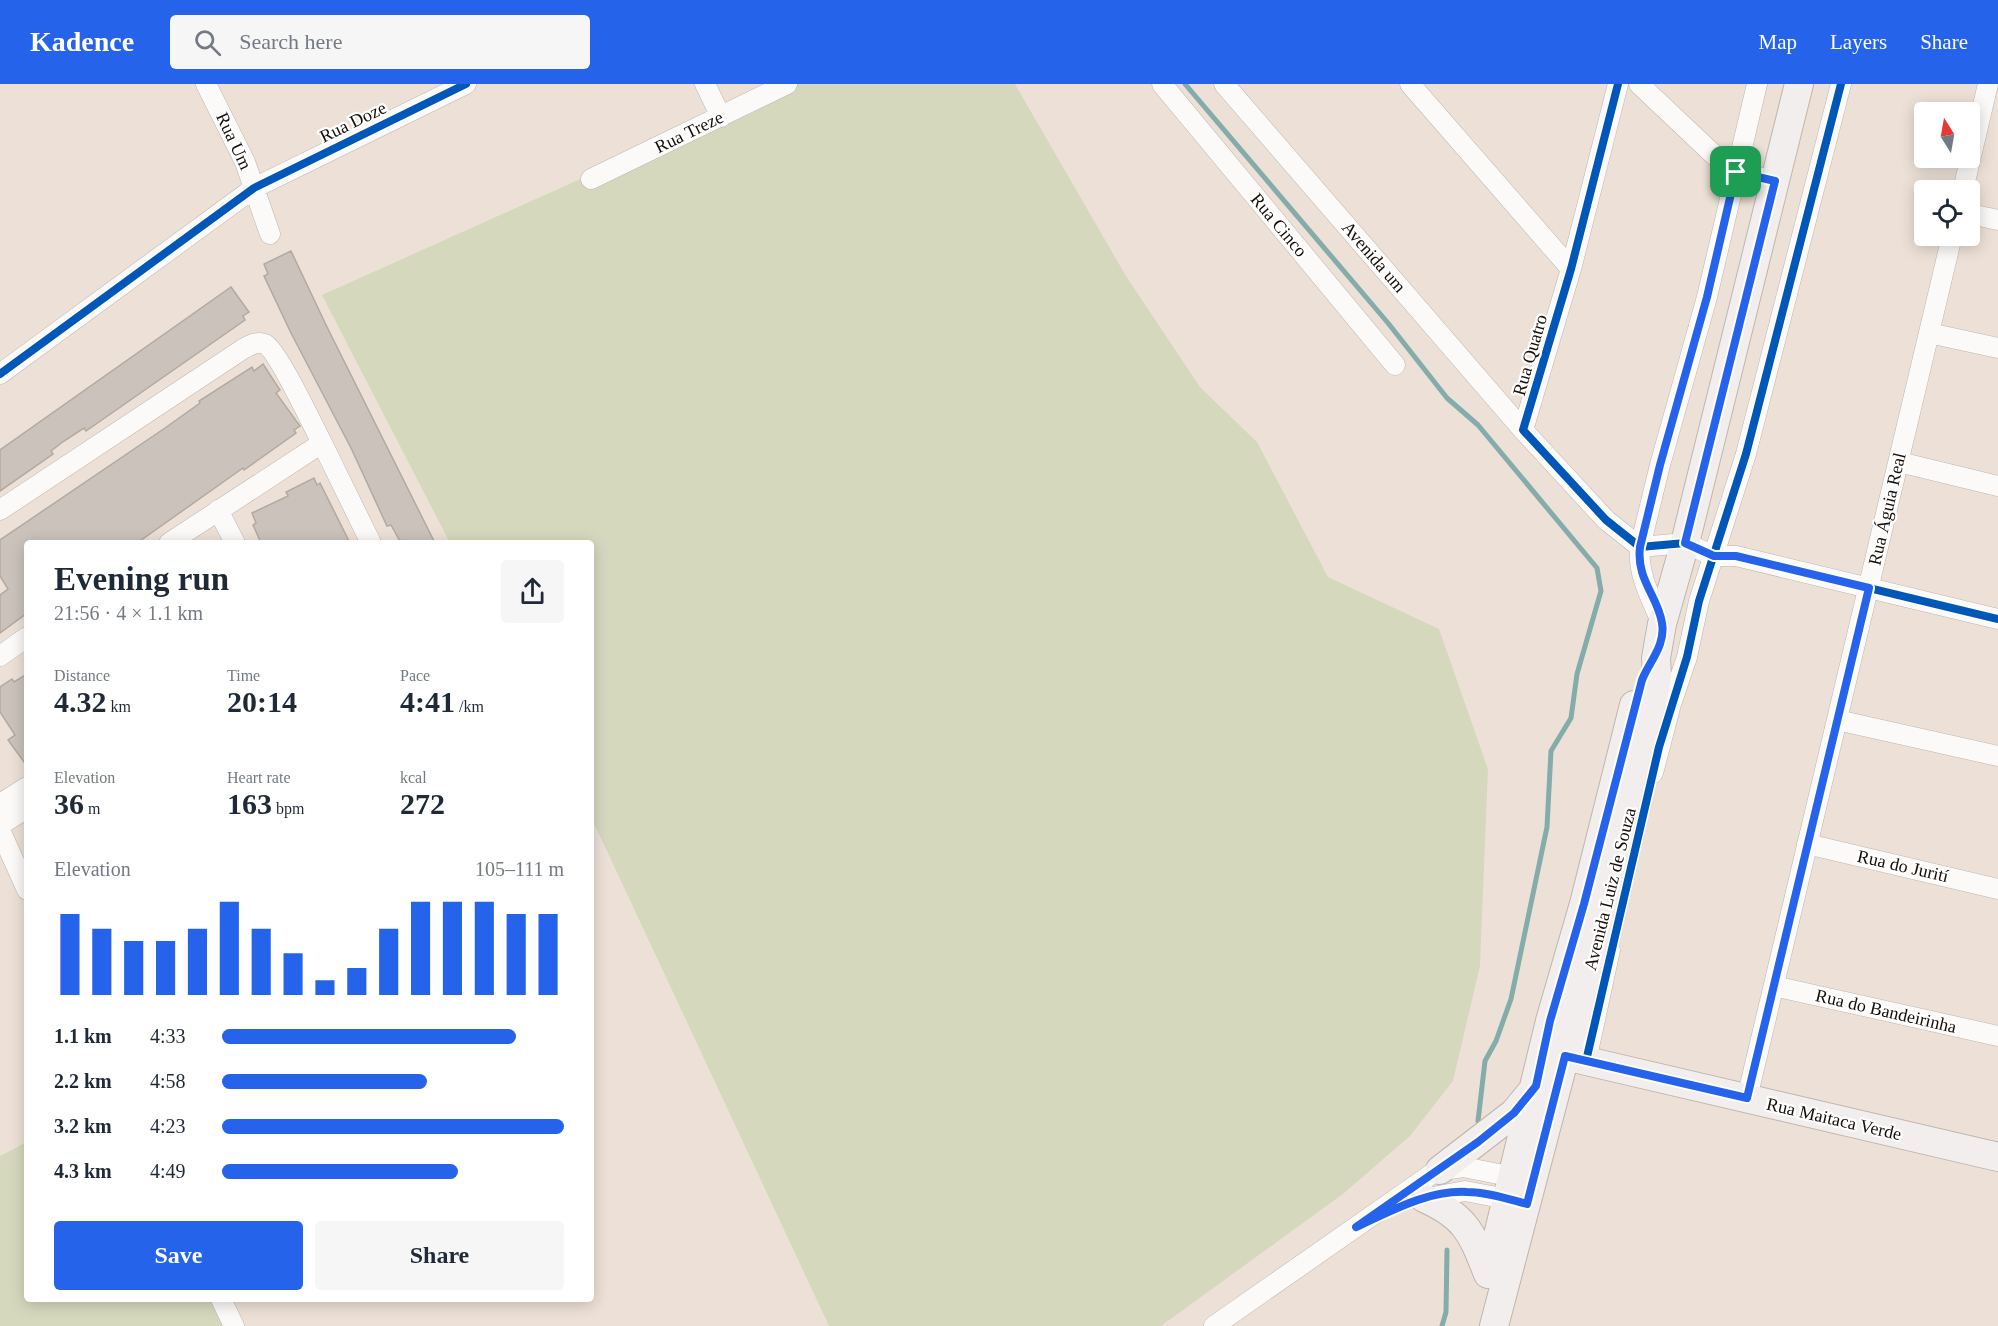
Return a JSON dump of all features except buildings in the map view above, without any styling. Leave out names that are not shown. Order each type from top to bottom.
[{"type":"main road","name":"Avenida Luiz de Souza","points":[[1474,1326],[1488,1274],[1520,1190],[1575,1059],[1626,838],[1650,718],[1662,624],[1685,543],[1799,84]]},
{"type":"main road","name":"Avenida Luiz de Souza","points":[[1494,1326],[1520,1190],[1536,1086],[1550,1021],[1584,904],[1638,691],[1646,670],[1656,658]]},
{"type":"main road","name":"Rua Maitaca Verde","points":[[1575,1059],[1998,1157]]},
{"type":"main road","points":[[1440,1170],[1514,1113],[1536,1086]]},
{"type":"main road","points":[[1424,1198],[1450,1212],[1467,1228],[1488,1274]]},
{"type":"street","name":"Rua Um","points":[[206,84],[245,162],[270,234]]},
{"type":"street","name":"Rua Doze","points":[[0,374],[254,188],[466,84]]},
{"type":"street","points":[[705,84],[721,117]]},
{"type":"street","name":"Rua Treze","points":[[591,179],[787,84]]},
{"type":"street","name":"Rua Cinco","points":[[1162,84],[1395,365]]},
{"type":"street","name":"Avenida um","points":[[1224,84],[1523,430]]},
{"type":"street","points":[[1410,84],[1571,269]]},
{"type":"street","name":"Rua Quatro","points":[[1523,430],[1571,269],[1618,84]]},
{"type":"street","points":[[1639,84],[1713,154],[1736,172],[1775,181]]},
{"type":"street","points":[[1662,624],[1644,580],[1639,559],[1640,547],[1660,465],[1707,297],[1757,84]]},
{"type":"street","points":[[1575,1059],[1659,747],[1746,454],[1841,84]]},
{"type":"street","points":[[1965,180],[1988,84]]},
{"type":"street","points":[[1980,216],[1998,220]]},
{"type":"street","name":"Rua Águia Real","points":[[1747,1098],[1950,246]]},
{"type":"street","points":[[1929,333],[1998,348]]},
{"type":"street","points":[[0,510],[243,349],[256,343],[266,345],[277,357],[322,442],[369,540]]},
{"type":"street","points":[[1523,430],[1606,520],[1640,547],[1685,543],[1714,556],[1736,556],[1998,619]]},
{"type":"street","points":[[173,540],[322,442]]},
{"type":"street","points":[[1899,462],[1998,486]]},
{"type":"street","points":[[218,510],[233,540]]},
{"type":"street","points":[[0,656],[24,640]]},
{"type":"street","points":[[1837,720],[1998,756]]},
{"type":"street","points":[[0,804],[24,789]]},
{"type":"street","points":[[0,825],[24,810]]},
{"type":"street","points":[[0,831],[24,883]]},
{"type":"street","name":"Rua do Jurití","points":[[1807,844],[1998,889]]},
{"type":"street","name":"Rua do Bandeirinha","points":[[1774,986],[1998,1036]]},
{"type":"street","points":[[1214,1326],[1440,1170],[1463,1167],[1520,1190]]},
{"type":"street","points":[[1356,1227],[1424,1198],[1465,1191],[1520,1190]]},
{"type":"street","points":[[222,1302],[234,1326]]},
{"type":"green space","points":[[792,84],[1015,84],[1126,276],[1200,387],[1257,442],[1328,577],[1439,629],[1488,769],[1480,966],[1453,1081],[1410,1136],[1343,1194],[1161,1326],[829,1326],[594,823],[594,540],[448,540],[322,295]]},
{"type":"green space","points":[[24,1144],[24,1302],[221,1302],[232,1326],[0,1326],[0,1156]]},
{"type":"waterway","points":[[1185,84],[1388,323],[1447,398],[1478,425],[1597,568],[1601,591],[1577,674],[1571,718],[1551,751],[1547,827],[1511,999],[1496,1041],[1485,1061],[1478,1121]]},
{"type":"waterway","points":[[1442,1326],[1446,1312],[1447,1250]]},
{"type":"cycle path","points":[[0,374],[254,188],[466,84]]},
{"type":"cycle path","points":[[1618,84],[1571,269],[1523,430],[1606,520],[1640,547],[1685,543],[1714,556],[1736,556],[1998,619]]},
{"type":"cycle path","points":[[1586,1061],[1659,747],[1687,657],[1699,601],[1746,454],[1841,84]]},
{"type":"route","points":[[1736,172],[1775,181],[1685,543],[1714,556],[1736,556],[1869,588],[1747,1098],[1565,1056],[1527,1204],[1472,1192],[1449,1192],[1412,1202],[1356,1227],[1478,1142],[1514,1113],[1536,1086],[1550,1021],[1584,904],[1626,737],[1642,680],[1646,670],[1656,658],[1662,624],[1640,567],[1640,547],[1660,465],[1707,297],[1736,172]]}]
